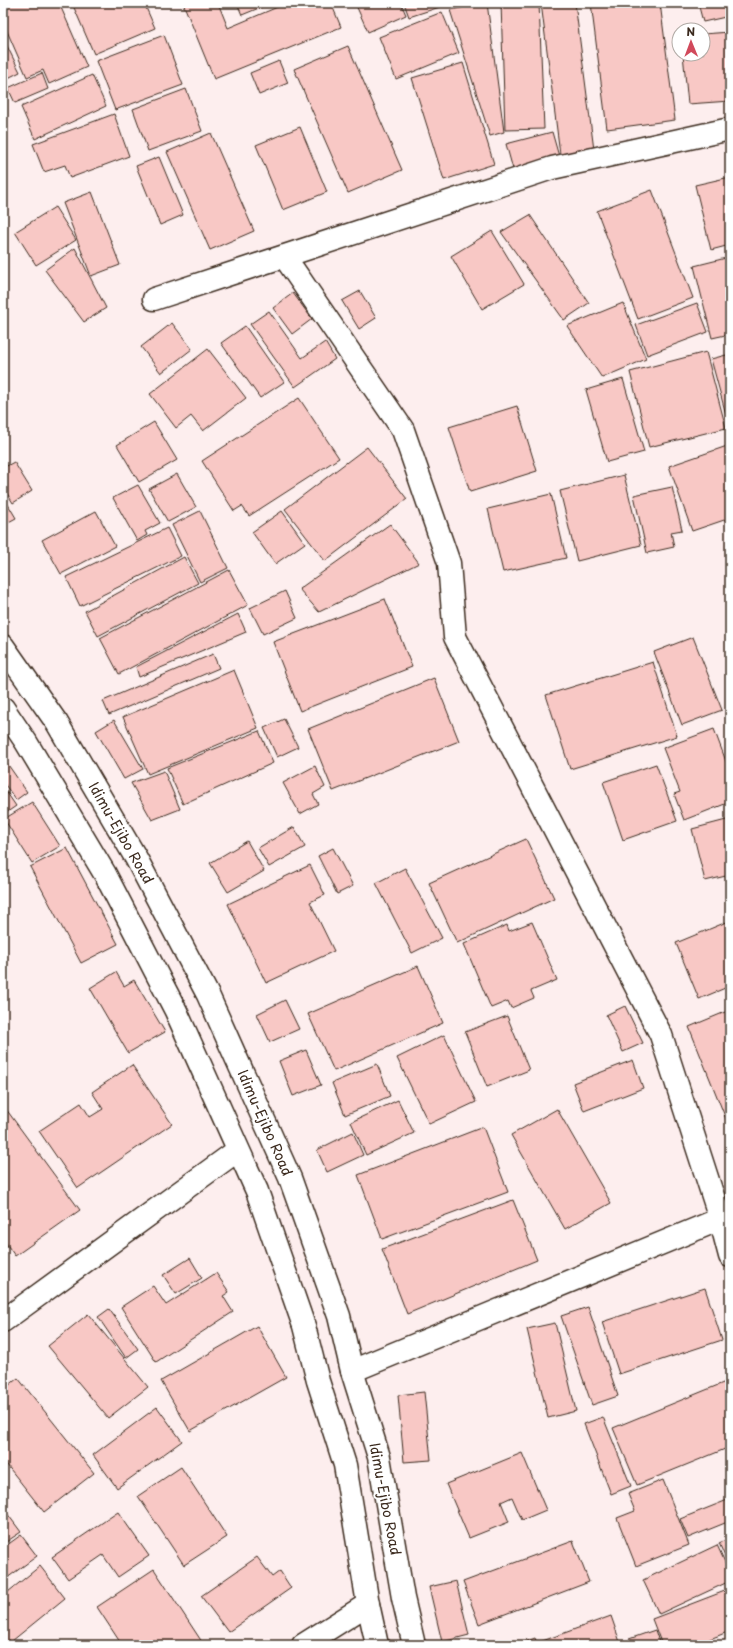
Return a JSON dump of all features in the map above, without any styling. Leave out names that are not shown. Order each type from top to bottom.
[{"type":"street","points":[[154,298],[552,168],[730,128]]},
{"type":"street","points":[[284,256],[402,430],[449,563],[455,637],[661,1035],[725,1216],[730,1256]]},
{"type":"street","name":"Idimu-Ejibo Road","points":[[3,646],[57,723],[136,858],[208,996],[290,1178],[339,1316],[352,1372],[379,1457],[403,1598],[414,1645]]},
{"type":"street","points":[[3,708],[26,742],[105,874],[176,1011],[257,1191],[304,1326],[318,1381],[345,1465],[368,1604],[377,1645]]},
{"type":"street","points":[[3,1322],[238,1150]]},
{"type":"street","points":[[352,1372],[725,1216]]},
{"type":"street","points":[[302,1645],[368,1604]]},
{"type":"building","points":[[3,3],[59,3],[87,67],[49,84],[43,70],[27,77],[3,22]]},
{"type":"building","points":[[72,3],[144,3],[155,28],[94,54]]},
{"type":"building","points":[[183,3],[218,3],[228,28],[287,3],[331,3],[341,27],[214,79]]},
{"type":"building","points":[[237,3],[271,3],[242,15]]},
{"type":"building","points":[[355,3],[401,3],[406,15],[368,32]]},
{"type":"building","points":[[404,3],[452,3],[409,17]]},
{"type":"building","points":[[487,3],[504,132],[490,136],[450,10]]},
{"type":"building","points":[[501,3],[539,3],[544,129],[505,130]]},
{"type":"building","points":[[541,3],[575,3],[594,150],[560,154]]},
{"type":"building","points":[[591,3],[660,3],[675,120],[607,129]]},
{"type":"building","points":[[698,3],[730,3],[730,16],[703,22]]},
{"type":"building","points":[[442,12],[459,53],[396,79],[379,37]]},
{"type":"building","points":[[730,32],[730,101],[688,104],[684,62],[711,62],[711,33]]},
{"type":"building","points":[[164,35],[183,85],[115,110],[96,61]]},
{"type":"building","points":[[3,38],[20,72],[4,80],[3,78]]},
{"type":"building","points":[[348,46],[402,170],[348,193],[294,69]]},
{"type":"building","points":[[279,61],[288,83],[259,95],[250,73]]},
{"type":"building","points":[[463,63],[494,164],[444,180],[412,78]]},
{"type":"building","points":[[42,73],[48,89],[15,103],[8,88]]},
{"type":"building","points":[[92,75],[106,106],[35,139],[21,107]]},
{"type":"building","points":[[186,89],[202,131],[148,151],[133,109]]},
{"type":"building","points":[[114,114],[129,156],[70,178],[65,165],[44,172],[33,144]]},
{"type":"building","points":[[300,127],[327,192],[283,210],[256,145]]},
{"type":"building","points":[[552,132],[560,160],[514,173],[506,144]]},
{"type":"building","points":[[211,133],[254,231],[210,250],[167,152]]},
{"type":"building","points":[[159,157],[183,215],[160,225],[136,166]]},
{"type":"building","points":[[730,177],[730,245],[711,250],[695,185]]},
{"type":"building","points":[[652,190],[693,298],[638,319],[597,211]]},
{"type":"building","points":[[92,192],[120,265],[91,276],[63,203]]},
{"type":"building","points":[[55,207],[76,240],[36,265],[15,232]]},
{"type":"building","points":[[530,215],[589,303],[564,320],[501,232]]},
{"type":"building","points":[[492,231],[524,284],[482,309],[451,256]]},
{"type":"building","points":[[75,248],[106,308],[84,322],[45,270]]},
{"type":"building","points":[[730,257],[730,334],[712,338],[694,266]]},
{"type":"building","points":[[360,291],[376,318],[359,329],[342,301]]},
{"type":"building","points":[[293,293],[312,319],[292,334],[273,308]]},
{"type":"building","points":[[623,303],[646,359],[602,378],[567,326]]},
{"type":"building","points":[[697,303],[708,332],[647,355],[636,325]]},
{"type":"building","points":[[269,311],[302,358],[325,342],[335,359],[295,387],[250,324]]},
{"type":"building","points":[[172,323],[192,349],[161,373],[141,347]]},
{"type":"building","points":[[245,326],[284,382],[260,398],[221,343]]},
{"type":"building","points":[[208,349],[246,398],[203,431],[191,416],[176,428],[150,394]]},
{"type":"building","points":[[706,352],[726,428],[649,447],[630,372]]},
{"type":"building","points":[[730,354],[730,421],[728,422],[711,359]]},
{"type":"building","points":[[623,379],[644,452],[607,462],[586,390]]},
{"type":"building","points":[[299,398],[339,458],[249,516],[242,506],[234,511],[202,461]]},
{"type":"building","points":[[517,406],[537,471],[470,492],[449,427]]},
{"type":"building","points":[[154,422],[177,460],[139,482],[117,445]]},
{"type":"building","points":[[730,445],[730,518],[692,531],[669,466]]},
{"type":"building","points":[[367,447],[407,499],[325,561],[285,509]]},
{"type":"building","points":[[14,462],[32,491],[13,503],[3,487],[3,468]]},
{"type":"building","points":[[177,474],[196,507],[168,522],[149,489]]},
{"type":"building","points":[[624,475],[641,545],[577,561],[560,491]]},
{"type":"building","points":[[138,485],[160,523],[145,531],[147,535],[137,541],[113,498]]},
{"type":"building","points":[[672,487],[682,530],[671,532],[674,547],[647,553],[634,495]]},
{"type":"building","points":[[551,494],[566,558],[503,572],[488,509]]},
{"type":"building","points":[[3,496],[16,518],[3,525]]},
{"type":"building","points":[[96,511],[115,546],[61,574],[42,540]]},
{"type":"building","points":[[200,511],[228,568],[200,582],[172,525]]},
{"type":"building","points":[[282,511],[305,543],[275,564],[252,532]]},
{"type":"building","points":[[390,524],[419,563],[319,612],[299,589]]},
{"type":"building","points":[[167,528],[181,556],[80,606],[66,577]]},
{"type":"building","points":[[184,557],[198,583],[98,636],[85,611]]},
{"type":"building","points":[[229,570],[248,605],[119,674],[100,638]]},
{"type":"building","points":[[285,591],[297,618],[263,634],[250,608]]},
{"type":"building","points":[[385,599],[412,667],[300,711],[273,642]]},
{"type":"building","points":[[238,614],[246,632],[139,677],[136,667]]},
{"type":"building","points":[[693,637],[722,710],[682,725],[654,652]]},
{"type":"building","points":[[213,654],[219,668],[109,715],[103,701]]},
{"type":"building","points":[[653,662],[677,736],[570,769],[546,695]]},
{"type":"building","points":[[234,670],[258,728],[148,774],[123,717]]},
{"type":"building","points":[[434,678],[459,741],[333,791],[308,729]]},
{"type":"building","points":[[284,719],[298,747],[277,757],[264,728]]},
{"type":"building","points":[[114,720],[143,769],[124,779],[96,731]]},
{"type":"building","points":[[714,729],[730,772],[730,802],[684,820],[674,794],[680,792],[663,748]]},
{"type":"building","points":[[259,731],[273,763],[183,804],[167,768]]},
{"type":"building","points":[[4,759],[27,792],[16,800],[3,782]]},
{"type":"building","points":[[656,764],[677,821],[623,840],[603,782]]},
{"type":"building","points":[[315,766],[325,787],[313,794],[318,804],[300,814],[283,783]]},
{"type":"building","points":[[164,771],[180,809],[152,820],[131,783]]},
{"type":"building","points":[[3,787],[16,806],[3,815]]},
{"type":"building","points":[[32,802],[60,846],[32,863],[4,819]]},
{"type":"building","points":[[730,819],[730,875],[705,881],[692,829]]},
{"type":"building","points":[[294,827],[305,847],[269,867],[258,848]]},
{"type":"building","points":[[526,839],[554,898],[457,943],[429,883]]},
{"type":"building","points":[[247,841],[264,871],[228,892],[210,863]]},
{"type":"building","points":[[67,848],[118,944],[81,963],[30,867]]},
{"type":"building","points":[[333,848],[353,886],[337,894],[318,856]]},
{"type":"building","points":[[310,865],[325,895],[310,902],[334,951],[266,983],[228,904]]},
{"type":"building","points":[[405,868],[442,938],[412,953],[376,883]]},
{"type":"building","points":[[729,921],[730,986],[699,999],[676,943]]},
{"type":"building","points":[[532,922],[557,980],[531,991],[534,998],[511,1008],[508,1001],[491,1008],[464,944],[507,925],[509,931]]},
{"type":"building","points":[[418,966],[443,1023],[334,1071],[308,1014]]},
{"type":"building","points":[[116,972],[124,986],[134,980],[165,1032],[128,1053],[90,988]]},
{"type":"building","points":[[285,1000],[299,1029],[270,1042],[257,1014]]},
{"type":"building","points":[[625,1006],[643,1043],[623,1052],[606,1015]]},
{"type":"building","points":[[730,1010],[730,1129],[689,1027]]},
{"type":"building","points":[[507,1016],[529,1070],[487,1087],[465,1032]]},
{"type":"building","points":[[444,1035],[476,1102],[429,1124],[397,1058]]},
{"type":"building","points":[[306,1050],[321,1085],[293,1096],[279,1061]]},
{"type":"building","points":[[633,1060],[643,1088],[584,1111],[573,1083]]},
{"type":"building","points":[[377,1064],[390,1096],[345,1115],[332,1083]]},
{"type":"building","points":[[132,1065],[172,1124],[78,1188],[39,1131],[81,1103],[90,1117],[103,1109],[92,1092]]},
{"type":"building","points":[[398,1100],[414,1133],[366,1155],[351,1122]]},
{"type":"building","points":[[3,1105],[80,1210],[15,1256],[3,1239]]},
{"type":"building","points":[[557,1109],[611,1203],[565,1229],[511,1135]]},
{"type":"building","points":[[483,1127],[508,1192],[382,1239],[358,1175]]},
{"type":"building","points":[[353,1132],[363,1155],[327,1172],[317,1150]]},
{"type":"building","points":[[513,1200],[537,1260],[407,1314],[382,1249]]},
{"type":"building","points":[[190,1258],[202,1278],[176,1294],[163,1275]]},
{"type":"building","points":[[216,1273],[229,1292],[223,1296],[233,1312],[156,1362],[121,1307],[153,1286],[166,1305]]},
{"type":"building","points":[[705,1288],[722,1340],[619,1374],[602,1322]]},
{"type":"building","points":[[588,1307],[618,1396],[592,1405],[561,1316]]},
{"type":"building","points":[[109,1309],[138,1349],[126,1358],[98,1317]]},
{"type":"building","points":[[88,1314],[148,1387],[108,1418],[48,1346]]},
{"type":"building","points":[[555,1323],[576,1411],[548,1418],[527,1329]]},
{"type":"building","points":[[257,1326],[286,1377],[190,1431],[161,1381]]},
{"type":"building","points":[[18,1378],[94,1473],[44,1512],[3,1460],[3,1390]]},
{"type":"building","points":[[728,1381],[730,1386],[730,1447],[637,1485],[613,1428]]},
{"type":"building","points":[[424,1392],[431,1460],[404,1462],[398,1395]]},
{"type":"building","points":[[157,1407],[182,1441],[117,1488],[93,1455]]},
{"type":"building","points":[[603,1417],[631,1486],[611,1494],[584,1424]]},
{"type":"building","points":[[522,1453],[546,1510],[522,1520],[512,1497],[501,1502],[509,1522],[469,1538],[446,1484]]},
{"type":"building","points":[[181,1467],[227,1537],[184,1565],[138,1496]]},
{"type":"building","points":[[663,1480],[689,1545],[636,1566],[617,1518],[635,1511],[628,1494]]},
{"type":"building","points":[[730,1499],[730,1521],[688,1538],[680,1519]]},
{"type":"building","points":[[3,1508],[21,1532],[3,1544]]},
{"type":"building","points":[[118,1512],[149,1556],[118,1577],[103,1555],[68,1579],[52,1557]]},
{"type":"building","points":[[21,1535],[37,1556],[3,1581],[3,1548]]},
{"type":"building","points":[[730,1538],[730,1568],[719,1543]]},
{"type":"building","points":[[573,1541],[589,1582],[479,1624],[463,1582]]},
{"type":"building","points":[[717,1545],[730,1573],[730,1581],[659,1614],[643,1580]]},
{"type":"building","points":[[257,1557],[272,1577],[280,1571],[291,1588],[228,1632],[201,1596]]},
{"type":"building","points":[[40,1566],[65,1598],[7,1645],[3,1645],[3,1596]]},
{"type":"building","points":[[154,1569],[204,1645],[122,1645],[97,1607]]},
{"type":"building","points":[[456,1581],[469,1635],[442,1642],[429,1587]]},
{"type":"building","points":[[730,1589],[730,1631],[695,1645],[662,1645],[652,1619]]},
{"type":"building","points":[[611,1616],[621,1645],[517,1645],[535,1638],[537,1643]]},
{"type":"building","points":[[655,1630],[660,1645],[631,1645],[629,1639]]}]
